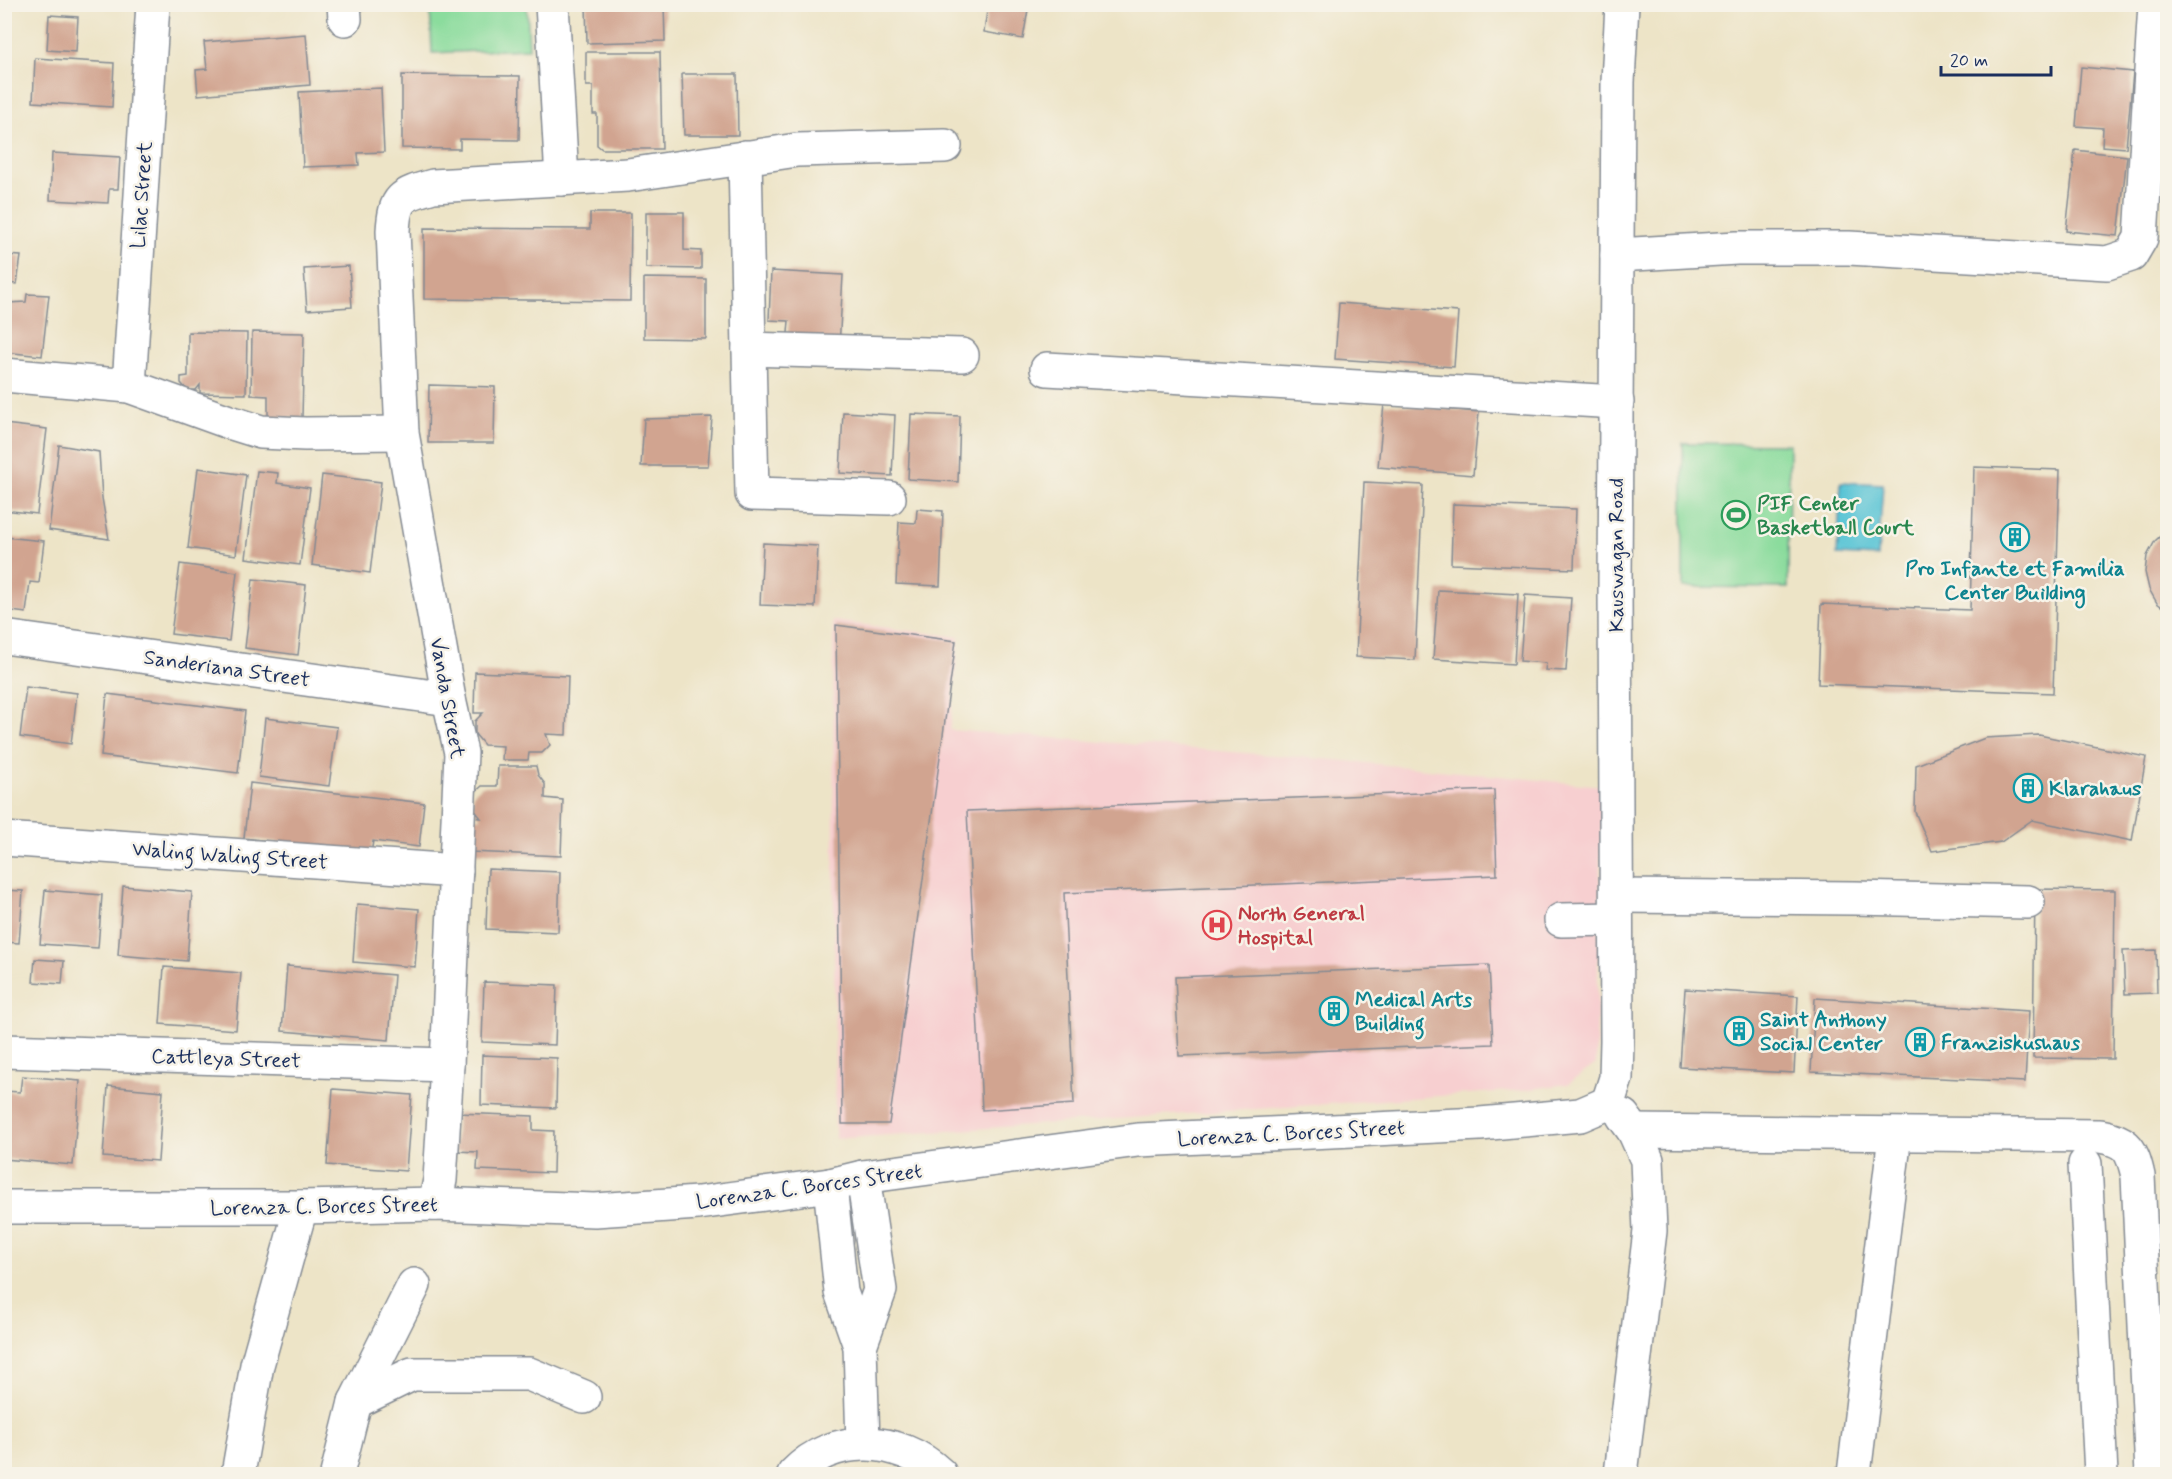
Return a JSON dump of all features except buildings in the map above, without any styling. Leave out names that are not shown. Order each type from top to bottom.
[{"type":"street","name":"Lilac Street","points":[[129,386],[153,4]]},
{"type":"street","points":[[552,4],[562,179],[628,175],[797,150],[945,146]]},
{"type":"street","name":"Kauswagan Road","points":[[1608,1103],[1616,1078],[1617,1041],[1615,586],[1618,82],[1622,4]]},
{"type":"street","points":[[1617,255],[1737,248],[1850,248],[2107,263],[2131,255],[2141,238],[2155,4]]},
{"type":"street","points":[[745,157],[752,494],[889,498]]},
{"type":"street","name":"Vanda Street","points":[[435,1204],[440,1180],[447,1065],[461,753],[449,699],[402,433],[394,211],[401,198],[433,186],[562,179]]},
{"type":"street","points":[[749,350],[962,355]]},
{"type":"street","points":[[1047,369],[1617,402]]},
{"type":"street","points":[[4,375],[129,386],[261,432],[402,433]]},
{"type":"street","name":"Sanderiana Street","points":[[4,637],[449,699]]},
{"type":"street","name":"Waling Waling Street","points":[[4,839],[456,871]]},
{"type":"street","points":[[1561,920],[1617,908],[1855,898],[2028,902]]},
{"type":"street","name":"Cattleya Street","points":[[4,1051],[447,1065]]},
{"type":"street","points":[[1608,1103],[1619,1111],[1634,1131],[1647,1160],[1650,1230],[1621,1474]]},
{"type":"street","name":"Lorenza C. Borces Street","points":[[4,1207],[301,1207],[435,1204],[595,1210],[698,1203],[1138,1140],[1479,1124],[1580,1114],[1608,1103]]},
{"type":"street","points":[[1634,1131],[2100,1136],[2113,1138],[2125,1145],[2133,1154],[2138,1176],[2152,1474]]},
{"type":"street","points":[[1854,1474],[1893,1152]]},
{"type":"street","points":[[2085,1164],[2101,1474]]},
{"type":"street","points":[[860,1346],[880,1290],[864,1178]]},
{"type":"street","points":[[830,1185],[841,1292],[860,1346],[863,1443]]},
{"type":"street","points":[[238,1474],[257,1365],[301,1207]]},
{"type":"street","points":[[338,1474],[355,1402],[414,1285]]},
{"type":"street","points":[[355,1402],[412,1374],[529,1374],[584,1396]]},
{"type":"street","points":[[794,1474],[819,1455],[841,1447],[863,1443],[887,1445],[909,1452],[940,1474]]},
{"type":"shaded area","name":"North General Hospital","points":[[833,621],[959,637],[950,730],[1335,760],[1602,786],[1596,1064],[1568,1084],[1524,1090],[835,1139]]},
{"type":"green space","points":[[430,5],[527,5],[529,49],[432,53]]},
{"type":"green space","name":"PIF Center Basketball Court","points":[[1683,443],[1789,444],[1788,588],[1683,587]]},
{"type":"water","points":[[1841,482],[1883,484],[1878,557],[1837,555]]},
{"type":"place","name":"PIF Center Basketball Court","points":[[1736,515]]},
{"type":"place","name":"Pro Infante et Familia Center Building","points":[[2015,537]]},
{"type":"place","name":"Klarahaus","points":[[2028,788]]},
{"type":"place","name":"North General Hospital","points":[[1217,925]]},
{"type":"place","name":"Medical Arts Building","points":[[1334,1011]]},
{"type":"place","name":"Saint Anthony Social Center","points":[[1739,1031]]},
{"type":"place","name":"Franziskushaus","points":[[1920,1042]]}]
